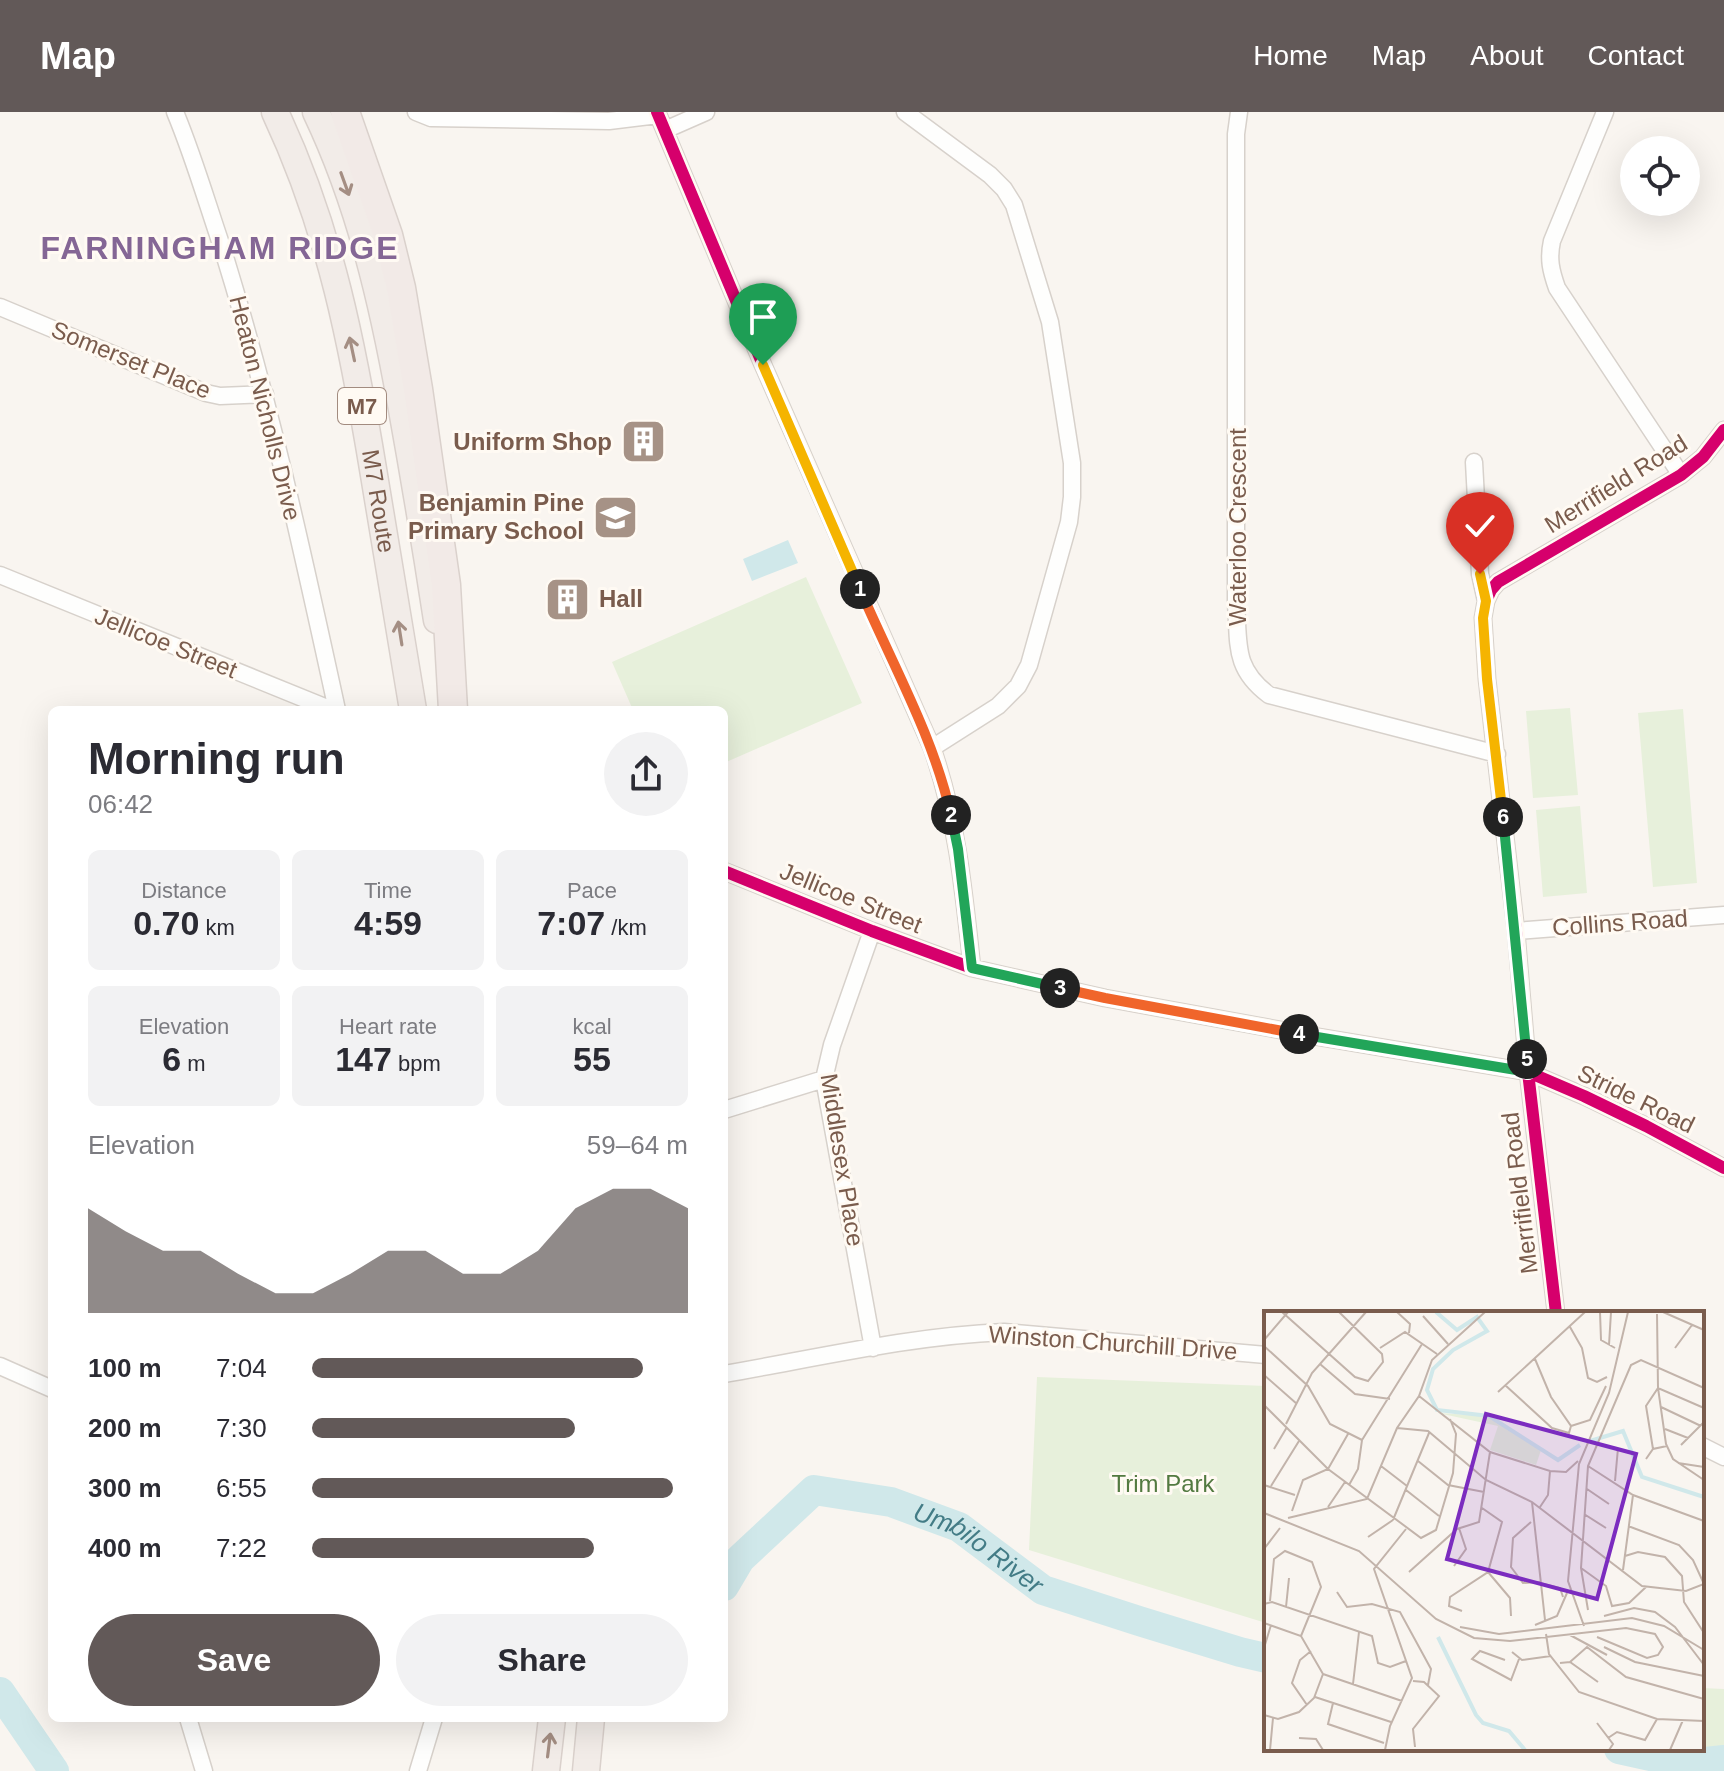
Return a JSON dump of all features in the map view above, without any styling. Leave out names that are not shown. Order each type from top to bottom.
[{"type":"highway","name":"M7 Route","points":[[275,112],[310,195],[341,299],[359,383],[412,706]]},
{"type":"highway","name":"M7 Route","points":[[316,112],[355,211],[376,282],[411,458],[451,706]]},
{"type":"highway","points":[[345,112],[388,235],[403,302],[446,585],[452,706]]},
{"type":"highway","points":[[546,1771],[552,1722]]},
{"type":"highway","points":[[586,1771],[591,1722]]},
{"type":"street","name":"Heaton Nicholls Drive","points":[[175,112],[199,175],[244,316],[265,394],[333,706]]},
{"type":"street","points":[[416,112],[431,118],[609,121],[660,119],[706,112]]},
{"type":"street","points":[[905,112],[990,175],[1014,205],[1050,322],[1072,463],[1069,522],[1029,665],[1018,686],[998,706],[932,748]]},
{"type":"street","name":"Waterloo Crescent","points":[[1239,112],[1236,134],[1236,603],[1240,660],[1255,685],[1269,695],[1497,754]]},
{"type":"street","points":[[1605,112],[1552,241],[1549,264],[1557,288],[1681,475]]},
{"type":"street","points":[[660,119],[868,608],[932,748],[942,777],[958,849],[972,968]]},
{"type":"street","name":"Somerset Place","points":[[0,307],[206,393],[220,396],[265,394]]},
{"type":"street","name":"Merrifield Road","points":[[1556,1311],[1487,679],[1483,618],[1486,601],[1498,582],[1681,475],[1703,457],[1724,430]]},
{"type":"street","points":[[1474,462],[1480,574],[1486,601]]},
{"type":"street","name":"Jellicoe Street","points":[[0,575],[324,706]]},
{"type":"street","name":"Jellicoe Street","points":[[728,873],[972,968],[1105,998],[1528,1072]]},
{"type":"street","name":"Collins Road","points":[[1516,931],[1724,915]]},
{"type":"street","name":"Middlesex Place","points":[[872,931],[832,1045],[824,1079],[873,1348]]},
{"type":"street","name":"Stride Road","points":[[1528,1072],[1597,1102],[1724,1168]]},
{"type":"street","points":[[728,1109],[824,1079]]},
{"type":"street","name":"Winston Churchill Drive","points":[[728,1373],[873,1348],[976,1333],[1004,1332],[1264,1355]]},
{"type":"street","points":[[0,1366],[48,1387]]},
{"type":"street","points":[[1704,1447],[1724,1457]]},
{"type":"street","points":[[189,1722],[204,1771]]},
{"type":"street","points":[[418,1771],[433,1722]]},
{"type":"green space","points":[[806,577],[862,703],[728,761],[728,706],[631,706],[612,662]]},
{"type":"green space","points":[[1570,708],[1578,795],[1533,798],[1526,711]]},
{"type":"green space","points":[[1683,709],[1697,883],[1653,887],[1638,713]]},
{"type":"green space","points":[[1580,806],[1587,893],[1543,897],[1536,810]]},
{"type":"green space","name":"Trim Park","points":[[1037,1377],[1264,1386],[1264,1622],[1029,1550]]},
{"type":"green space","points":[[1704,1688],[1724,1689],[1724,1749],[1691,1754],[1682,1751],[1704,1751]]},
{"type":"water","points":[[788,540],[798,563],[752,581],[743,559]]},
{"type":"waterway","name":"Umbilo River","points":[[728,1579],[740,1559],[814,1490],[891,1502],[959,1527],[1043,1590],[1264,1658]]},
{"type":"waterway","name":"Umbilo River","points":[[0,1692],[54,1771]]},
{"type":"waterway","name":"Umbilo River","points":[[1628,1751],[1686,1764],[1724,1760]]},
{"type":"cycle path","points":[[657,112],[763,365],[932,748],[954,829],[972,968]]},
{"type":"cycle path","points":[[1556,1311],[1487,679],[1483,618],[1486,601],[1498,582],[1681,475],[1703,457],[1724,430]]},
{"type":"cycle path","points":[[728,873],[972,968],[1105,998],[1528,1072],[1646,1126],[1724,1168]]},
{"type":"place","name":"Uniform Shop","points":[[643,442]]},
{"type":"place","name":"Benjamin Pine Primary School","points":[[615,517]]},
{"type":"place","name":"Hall","points":[[568,599]]},
{"type":"district","name":"FARNINGHAM RIDGE","points":[[220,248]]},
{"type":"route","points":[[763,365],[932,748],[942,777],[958,849],[972,968],[1105,998],[1528,1072],[1516,931],[1487,679],[1483,618],[1486,601],[1480,574]]}]
